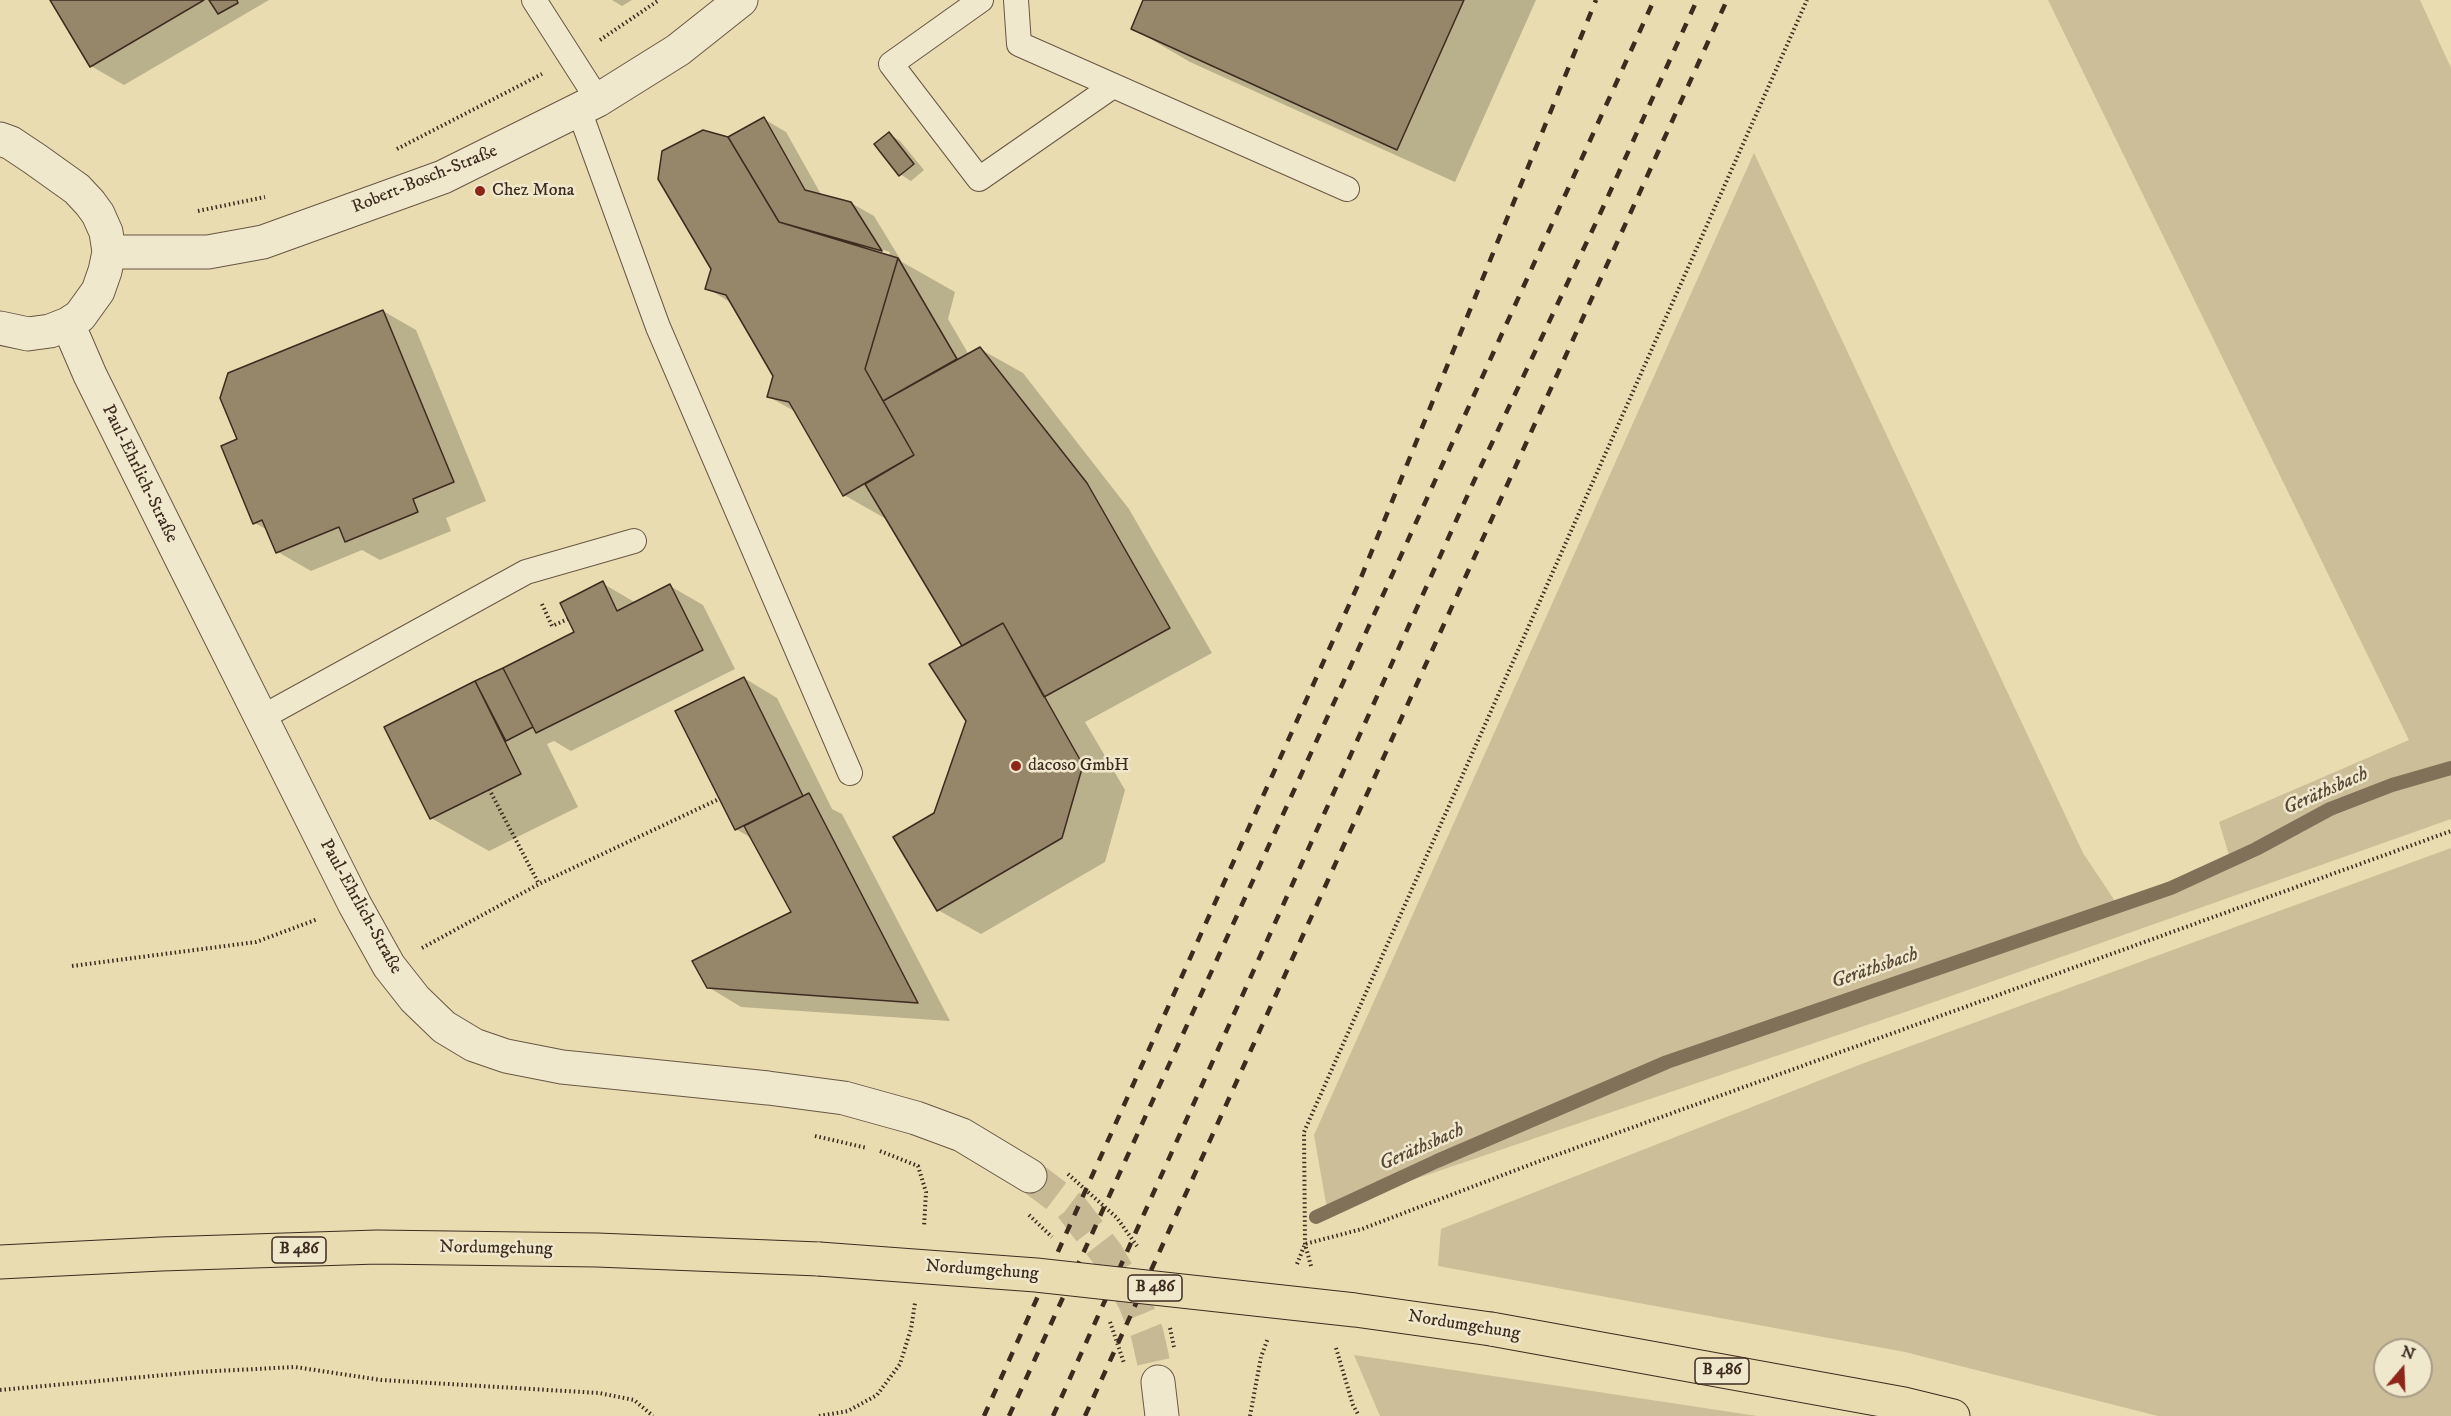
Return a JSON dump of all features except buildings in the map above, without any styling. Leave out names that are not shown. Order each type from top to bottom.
[{"type":"main road","name":"Nordumgehung","points":[[0,1262],[377,1247],[597,1250],[819,1259],[1036,1275],[1343,1309],[1491,1329],[1892,1402],[1953,1416]]},
{"type":"street","name":"Robert-Bosch-Straße","points":[[109,252],[208,252],[263,242],[443,177],[588,105],[678,50],[741,0]]},
{"type":"street","points":[[0,139],[11,143],[77,189],[98,214],[106,232],[109,252],[98,291],[80,316],[50,331],[28,334],[0,328]]},
{"type":"street","name":"Paul-Ehrlich-Straße","points":[[68,324],[90,375],[355,905],[389,966],[415,999],[444,1027],[474,1045],[506,1056],[562,1067],[844,1098],[916,1118],[962,1135],[1030,1176]]},
{"type":"street","points":[[1158,1382],[1162,1416]]},
{"type":"lane","points":[[534,0],[572,58],[658,327],[850,773]]},
{"type":"lane","points":[[981,0],[891,64],[980,178],[1113,86]]},
{"type":"lane","points":[[1016,0],[1019,44],[1347,189]]},
{"type":"lane","points":[[257,713],[268,714],[526,572],[634,541]]},
{"type":"path","points":[[393,152],[572,58],[659,0]]},
{"type":"path","points":[[1293,1275],[1305,1244],[1304,1132],[1807,0]]},
{"type":"path","points":[[192,212],[273,196]]},
{"type":"path","points":[[489,789],[538,884]]},
{"type":"path","points":[[389,966],[538,884],[719,799]]},
{"type":"path","points":[[1305,1244],[1362,1229],[1537,1162],[2451,831]]},
{"type":"path","points":[[72,966],[256,942],[355,905]]},
{"type":"path","points":[[810,1135],[876,1150],[918,1166],[926,1192],[924,1228]]},
{"type":"path","points":[[819,1416],[848,1411],[877,1395],[900,1364],[911,1329],[916,1296]]},
{"type":"path","points":[[1250,1416],[1261,1357],[1269,1337]]},
{"type":"path","points":[[0,1390],[197,1372],[295,1367],[381,1380],[599,1393],[634,1400],[654,1416]]},
{"type":"shaded area","points":[[2048,0],[2420,0],[2451,68],[2451,819],[1917,1008],[1327,1209],[1314,1135],[1754,153],[2083,853],[2117,904],[2229,855],[2219,822],[2409,740]]},
{"type":"shaded area","points":[[2451,848],[2451,1416],[2158,1416],[1905,1352],[1438,1266],[1441,1229],[1859,1065]]},
{"type":"shaded area","points":[[1354,1355],[1757,1416],[1380,1416]]},
{"type":"waterway","name":"Geräthsbach","points":[[1316,1217],[1437,1161],[1667,1062],[2171,888],[2256,849],[2330,809],[2392,785],[2451,768]]},
{"type":"tunnel","points":[[1030,1176],[1071,1207],[1108,1255],[1134,1301],[1147,1333],[1158,1382]]},
{"type":"railway","points":[[984,1416],[1358,585],[1596,0]]},
{"type":"railway","points":[[1009,1416],[1654,0]]},
{"type":"railway","points":[[1053,1416],[1474,481],[1600,214],[1697,0]]},
{"type":"railway","points":[[1085,1416],[1727,0]]},
{"type":"place","name":"Chez Mona","points":[[480,191]]},
{"type":"place","name":"dacoso GmbH","points":[[1016,766]]}]
